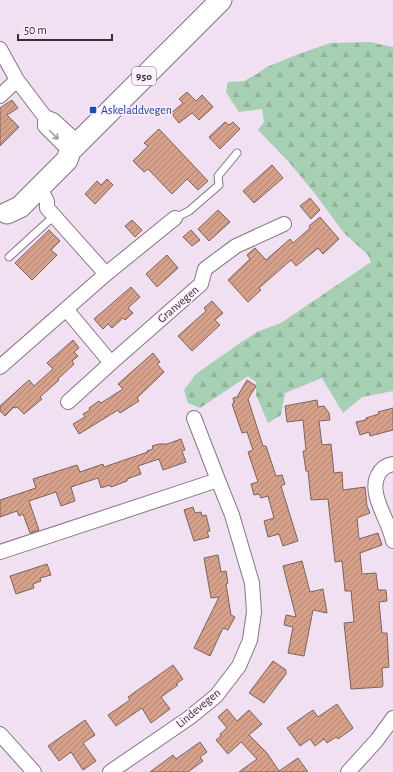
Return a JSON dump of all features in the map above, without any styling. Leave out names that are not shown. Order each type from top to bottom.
[{"type":"main road","name":"950","points":[[3,216],[20,207],[66,160],[74,147],[222,0]]},
{"type":"main road","name":"950","points":[[3,216],[14,200],[48,166],[61,154],[74,147]]},
{"type":"street","points":[[0,49],[17,80],[45,117],[45,126],[74,147]]},
{"type":"street","points":[[0,96],[17,80]]},
{"type":"street","points":[[33,194],[40,208],[50,212]]},
{"type":"street","points":[[33,194],[47,202],[50,212],[106,274]]},
{"type":"street","points":[[0,367],[106,274],[174,218]]},
{"type":"street","name":"Granvegen","points":[[68,402],[201,284],[205,269],[236,246],[284,224]]},
{"type":"street","points":[[66,309],[111,363]]},
{"type":"street","name":"Lindevegen","points":[[110,772],[189,718],[216,696],[239,666],[250,640],[254,612],[252,583],[232,515],[194,418]]},
{"type":"street","points":[[392,534],[376,495],[374,482],[380,470],[393,464]]},
{"type":"street","points":[[0,552],[218,480]]},
{"type":"street","points":[[348,772],[377,740],[393,718]]},
{"type":"street","points":[[0,734],[34,772]]},
{"type":"lane","points":[[174,218],[189,212],[219,185],[218,176],[237,153]]},
{"type":"lane","points":[[9,258],[50,212]]},
{"type":"green space","points":[[370,42],[393,47],[393,391],[362,397],[343,413],[322,378],[285,393],[281,415],[268,423],[256,395],[256,382],[248,376],[200,408],[188,403],[184,390],[196,374],[257,332],[281,323],[371,262],[368,255],[344,233],[316,195],[288,161],[258,130],[264,122],[262,109],[239,112],[226,92],[228,82],[244,81],[267,67],[330,43]]},
{"type":"building","points":[[187,92],[196,101],[202,95],[213,107],[199,120],[192,113],[179,123],[171,113],[183,103],[179,99]]},
{"type":"building","points":[[12,100],[18,108],[7,115],[19,127],[0,146],[0,108]]},
{"type":"building","points":[[225,122],[229,125],[233,122],[240,129],[220,149],[209,137]]},
{"type":"building","points":[[159,129],[208,181],[198,190],[187,179],[172,194],[148,169],[144,172],[133,161],[148,146],[144,143]]},
{"type":"building","points":[[272,165],[283,178],[254,203],[243,191]]},
{"type":"building","points":[[107,179],[113,185],[95,204],[85,194],[97,181],[101,185]]},
{"type":"building","points":[[310,198],[320,210],[311,219],[300,206]]},
{"type":"building","points":[[218,210],[230,222],[209,241],[198,229]]},
{"type":"building","points":[[320,217],[339,239],[323,254],[318,248],[296,266],[291,260],[259,288],[261,290],[248,302],[228,280],[250,259],[247,255],[255,248],[266,260],[290,239],[293,243]]},
{"type":"building","points":[[132,220],[142,230],[135,237],[125,226]]},
{"type":"building","points":[[49,230],[60,241],[51,250],[57,255],[32,280],[15,263]]},
{"type":"building","points":[[191,230],[200,240],[192,246],[183,237]]},
{"type":"building","points":[[167,255],[178,268],[157,287],[146,274]]},
{"type":"building","points":[[131,287],[140,297],[128,308],[133,313],[125,320],[123,318],[112,328],[108,324],[103,329],[94,319]]},
{"type":"building","points":[[212,301],[223,313],[215,320],[220,325],[192,351],[178,336],[206,311],[204,308]]},
{"type":"building","points":[[73,340],[79,348],[74,352],[78,356],[72,361],[74,364],[40,397],[42,399],[24,414],[17,407],[14,407],[5,416],[0,411],[0,406],[29,380],[34,386],[53,369],[47,363]]},
{"type":"building","points":[[153,353],[160,362],[157,364],[164,372],[137,398],[139,401],[120,413],[118,410],[79,434],[73,424],[85,417],[83,414],[90,410],[89,408],[99,401],[101,403],[123,389],[118,384]]},
{"type":"building","points":[[247,380],[256,386],[248,399],[263,446],[266,446],[276,476],[282,475],[285,484],[281,486],[298,541],[283,546],[279,534],[268,537],[264,521],[274,518],[268,496],[261,498],[259,494],[254,495],[251,484],[258,482],[248,452],[253,450],[247,432],[242,433],[232,404],[234,403],[233,398],[237,397]]},
{"type":"building","points":[[317,400],[318,407],[324,406],[329,413],[330,420],[319,421],[322,445],[331,444],[334,473],[342,472],[343,490],[365,487],[367,506],[370,513],[357,518],[359,539],[378,533],[382,545],[360,553],[362,574],[376,573],[378,590],[386,590],[387,601],[379,602],[382,633],[387,633],[389,667],[382,668],[382,687],[351,689],[344,623],[354,622],[351,591],[345,591],[342,561],[335,562],[328,499],[311,500],[308,471],[306,471],[303,451],[306,451],[303,420],[287,422],[285,406]]},
{"type":"building","points":[[393,408],[393,430],[370,436],[369,432],[360,435],[356,422],[366,420],[366,418],[379,414],[378,412]]},
{"type":"building","points":[[181,439],[185,450],[182,451],[186,462],[163,470],[159,459],[138,466],[141,474],[111,487],[110,485],[101,488],[98,478],[71,487],[75,501],[61,506],[56,492],[29,501],[39,530],[30,533],[23,514],[19,516],[17,511],[0,517],[0,500],[36,488],[33,479],[77,465],[80,472],[103,464],[104,467],[148,452],[147,451],[153,449],[152,446],[167,444]]},
{"type":"building","points":[[193,507],[195,513],[201,512],[202,516],[206,515],[210,531],[207,532],[209,537],[194,541],[184,510]]},
{"type":"building","points":[[218,555],[221,572],[226,571],[228,583],[226,584],[231,615],[235,617],[228,630],[223,628],[210,656],[194,648],[219,597],[211,598],[204,558]]},
{"type":"building","points":[[302,561],[310,592],[323,589],[327,613],[313,610],[304,656],[288,653],[293,627],[284,625],[286,615],[296,617],[283,566]]},
{"type":"building","points":[[47,564],[51,575],[40,578],[41,581],[33,584],[34,588],[16,594],[10,576]]},
{"type":"building","points":[[273,661],[286,670],[286,674],[264,703],[249,693]]},
{"type":"building","points":[[173,665],[183,679],[176,684],[178,685],[161,697],[170,709],[151,723],[142,708],[116,726],[108,715],[130,700],[128,697]]},
{"type":"building","points":[[337,704],[353,728],[338,739],[336,737],[327,743],[324,739],[315,746],[310,739],[300,746],[287,728],[313,710],[318,717]]},
{"type":"building","points":[[227,709],[237,721],[249,710],[262,724],[249,735],[267,753],[279,771],[298,758],[308,772],[239,772],[257,759],[241,742],[228,754],[216,740],[227,728],[218,717]]},
{"type":"building","points":[[85,720],[95,735],[83,743],[96,761],[83,770],[71,752],[59,761],[48,746]]},
{"type":"building","points":[[200,742],[207,752],[200,757],[203,761],[188,772],[150,772],[173,755],[176,759]]},
{"type":"place","name":"Askeladdvegen","points":[[93,110]]}]
